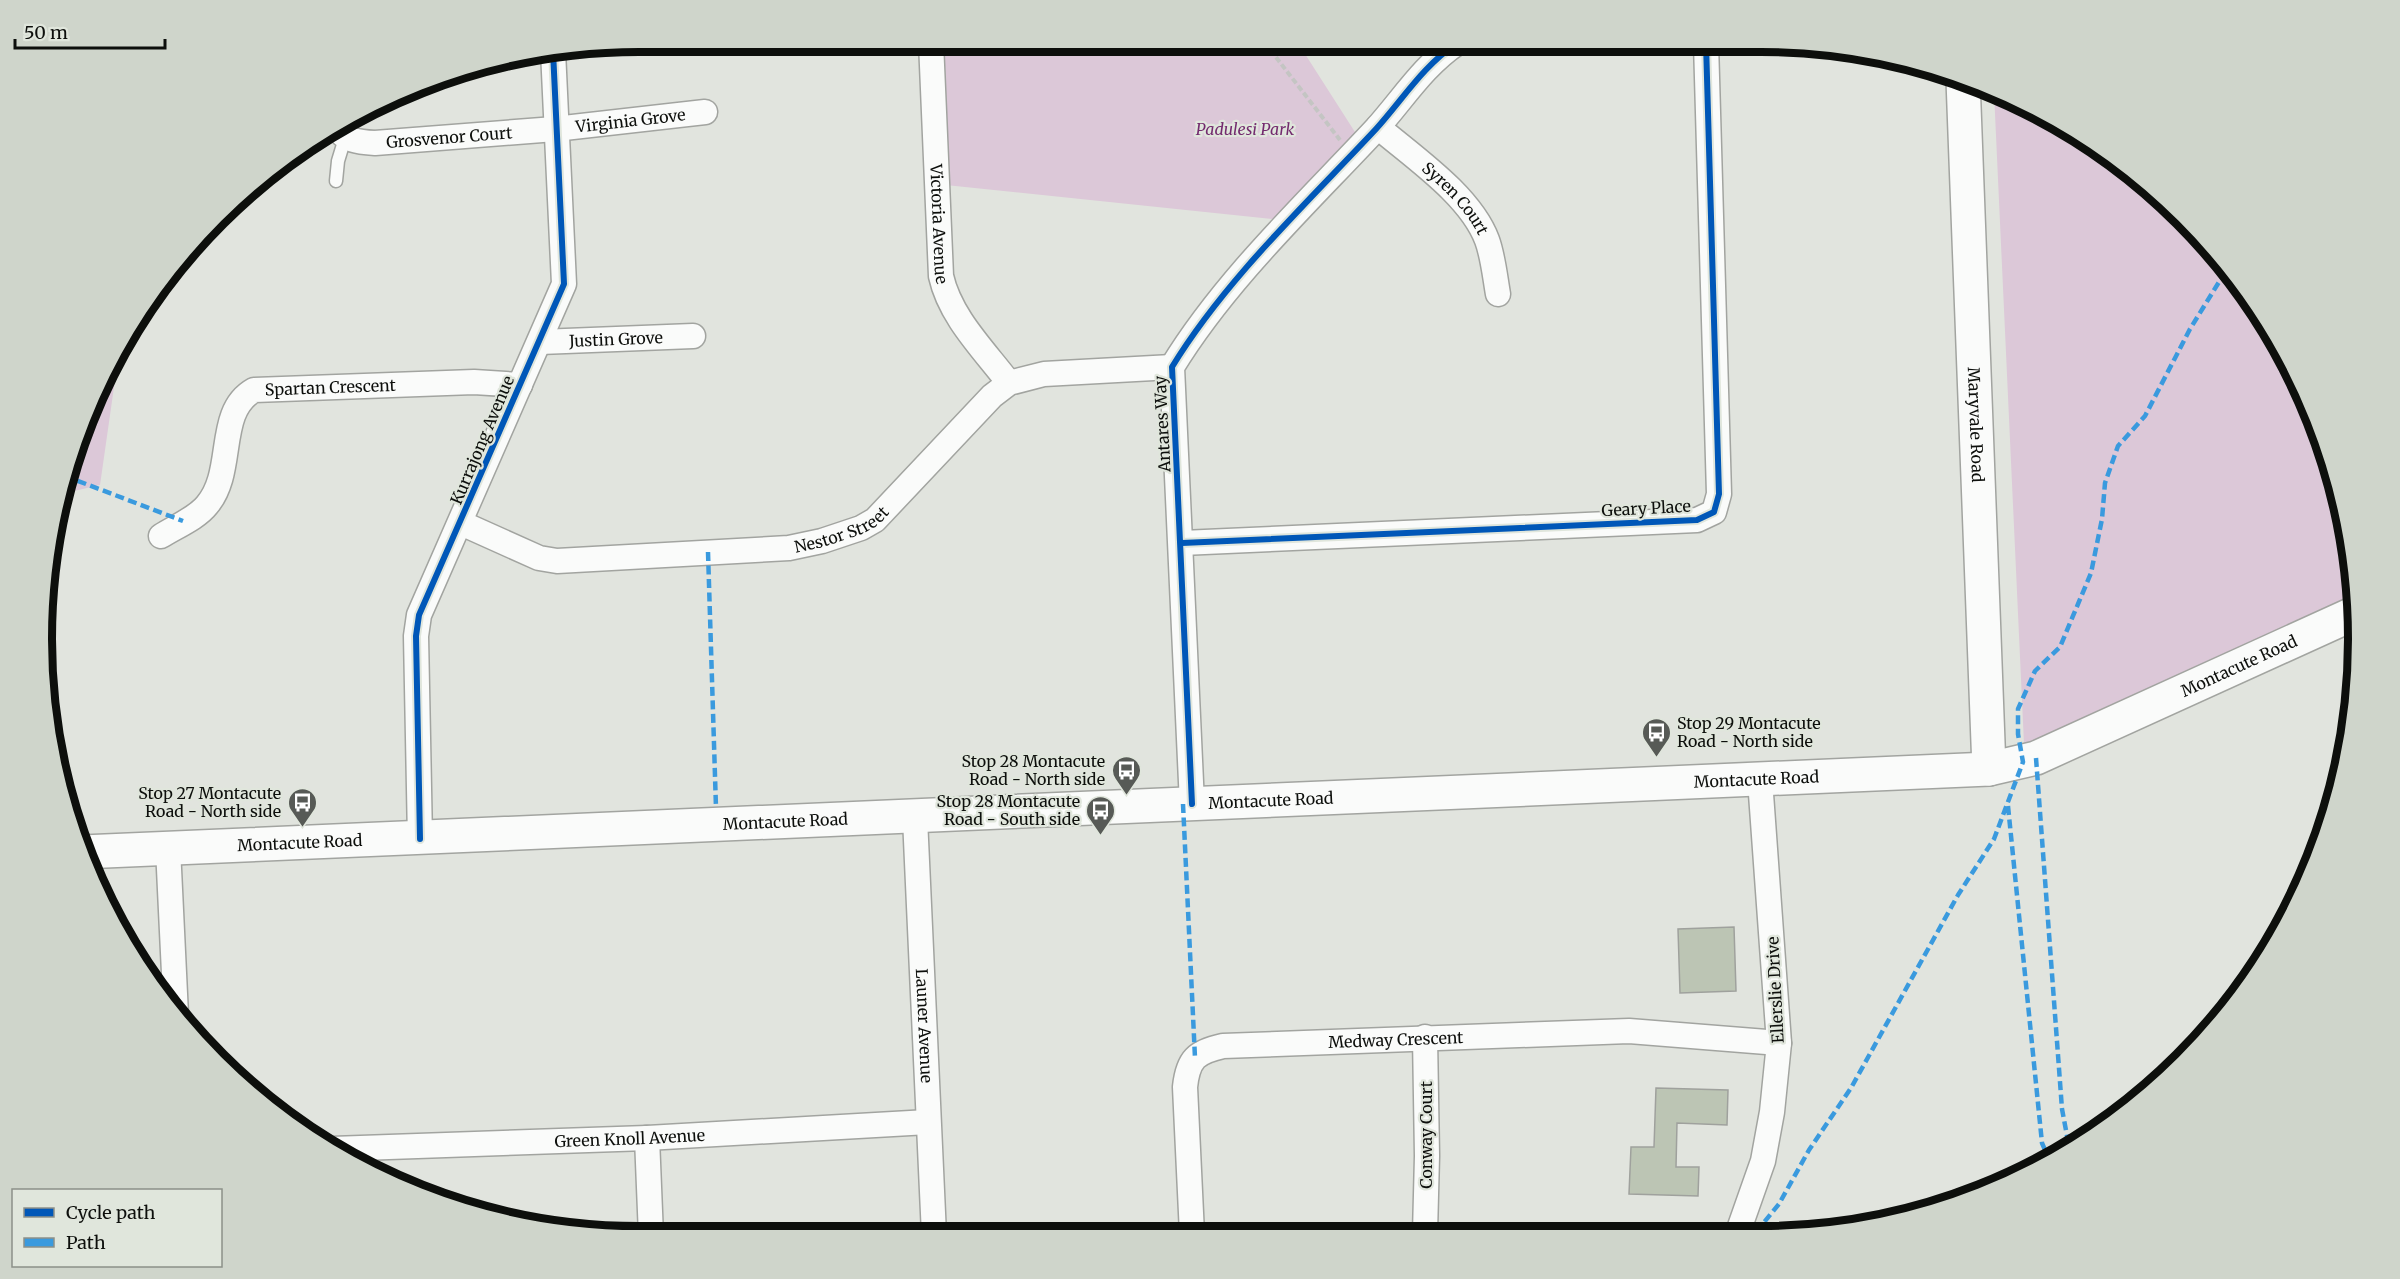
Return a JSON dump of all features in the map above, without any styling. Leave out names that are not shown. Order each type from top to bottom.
[{"type":"main road","name":"Maryvale Road","points":[[1963,89],[1989,769]]},
{"type":"main road","name":"Montacute Road","points":[[92,852],[915,818],[1989,769],[2036,758],[2347,617]]},
{"type":"street","name":"Victoria Avenue","points":[[931,52],[940,276],[945,296],[955,312],[1009,383]]},
{"type":"street","name":"Antares Way","points":[[1192,804],[1182,543],[1172,367],[1195,329],[1246,269],[1378,127],[1411,85],[1447,52]]},
{"type":"street","name":"Geary Place","points":[[1182,543],[1697,520],[1714,512],[1719,494],[1706,52]]},
{"type":"street","name":"Kurrajong Avenue","points":[[420,839],[416,636],[426,597],[461,524],[564,284],[553,60]]},
{"type":"street","name":"Virginia Grove","points":[[555,129],[705,112]]},
{"type":"street","name":"Syren Court","points":[[1378,127],[1456,194],[1472,213],[1487,239],[1498,294]]},
{"type":"street","name":"Grosvenor Court","points":[[342,133],[357,142],[375,143],[555,129]]},
{"type":"street","name":"Justin Grove","points":[[540,342],[693,336]]},
{"type":"street","name":"Nestor Street","points":[[461,524],[538,558],[557,561],[789,548],[822,541],[861,528],[882,514],[992,396],[1009,383],[1044,374],[1172,367]]},
{"type":"street","name":"Spartan Crescent","points":[[161,536],[207,506],[222,477],[232,413],[238,402],[254,390],[474,382],[520,385]]},
{"type":"street","name":"Ellerslie Drive","points":[[1739,1226],[1763,1161],[1772,1112],[1779,1043],[1760,780]]},
{"type":"street","name":"Launer Avenue","points":[[915,818],[934,1226]]},
{"type":"street","points":[[168,848],[175,999]]},
{"type":"street","name":"Medway Crescent","points":[[1192,1226],[1185,1087],[1187,1068],[1195,1058],[1207,1050],[1223,1046],[1629,1031],[1779,1043]]},
{"type":"street","name":"Conway Court","points":[[1425,1037],[1427,1156],[1425,1226]]},
{"type":"street","name":"Green Knoll Avenue","points":[[347,1148],[647,1138],[928,1122]]},
{"type":"street","points":[[647,1138],[651,1226]]},
{"type":"lane","name":"Grosvenor Court","points":[[336,181],[340,135]]},
{"type":"path","points":[[1272,52],[1344,145]]},
{"type":"green space","name":"Padulesi Park","points":[[931,52],[1304,52],[1362,143],[1291,221],[936,184]]},
{"type":"green space","points":[[1994,101],[2054,131],[2087,151],[2148,198],[2202,252],[2249,313],[2287,380],[2316,451],[2336,525],[2346,603],[2024,744]]},
{"type":"green space","points":[[116,375],[100,485],[72,491],[97,415]]},
{"type":"building","points":[[1734,927],[1736,991],[1680,993],[1678,929]]},
{"type":"building","points":[[1656,1088],[1728,1090],[1727,1125],[1677,1123],[1676,1167],[1699,1167],[1698,1196],[1629,1194],[1631,1147],[1654,1147]]},
{"type":"marked path","points":[[1761,1226],[1779,1204],[1809,1150],[1851,1088],[1958,895],[1994,839],[2023,762],[2018,734],[2018,709],[2035,671],[2060,647],[2091,573],[2102,519],[2105,483],[2118,446],[2145,416],[2190,329],[2222,277]]},
{"type":"marked path","points":[[75,480],[183,521]]},
{"type":"marked path","points":[[708,552],[716,808]]},
{"type":"marked path","points":[[2036,758],[2062,1109],[2068,1140]]},
{"type":"marked path","points":[[1183,804],[1195,1058]]},
{"type":"marked path","points":[[2008,806],[2042,1143],[2046,1152]]},
{"type":"cycle path","points":[[1192,804],[1172,367],[1193,335],[1242,273],[1376,129],[1424,72],[1445,52]]},
{"type":"cycle path","points":[[1182,543],[1697,520],[1714,512],[1719,494],[1706,52]]},
{"type":"cycle path","points":[[420,839],[416,636],[419,615],[564,284],[553,60]]},
{"type":"place","name":"Stop 29 Montacute Road - North side","points":[[1656,758]]},
{"type":"place","name":"Stop 28 Montacute Road - North side","points":[[1126,796]]},
{"type":"place","name":"Stop 27 Montacute Road - North side","points":[[302,828]]},
{"type":"place","name":"Stop 28 Montacute Road - South side","points":[[1101,836]]}]
